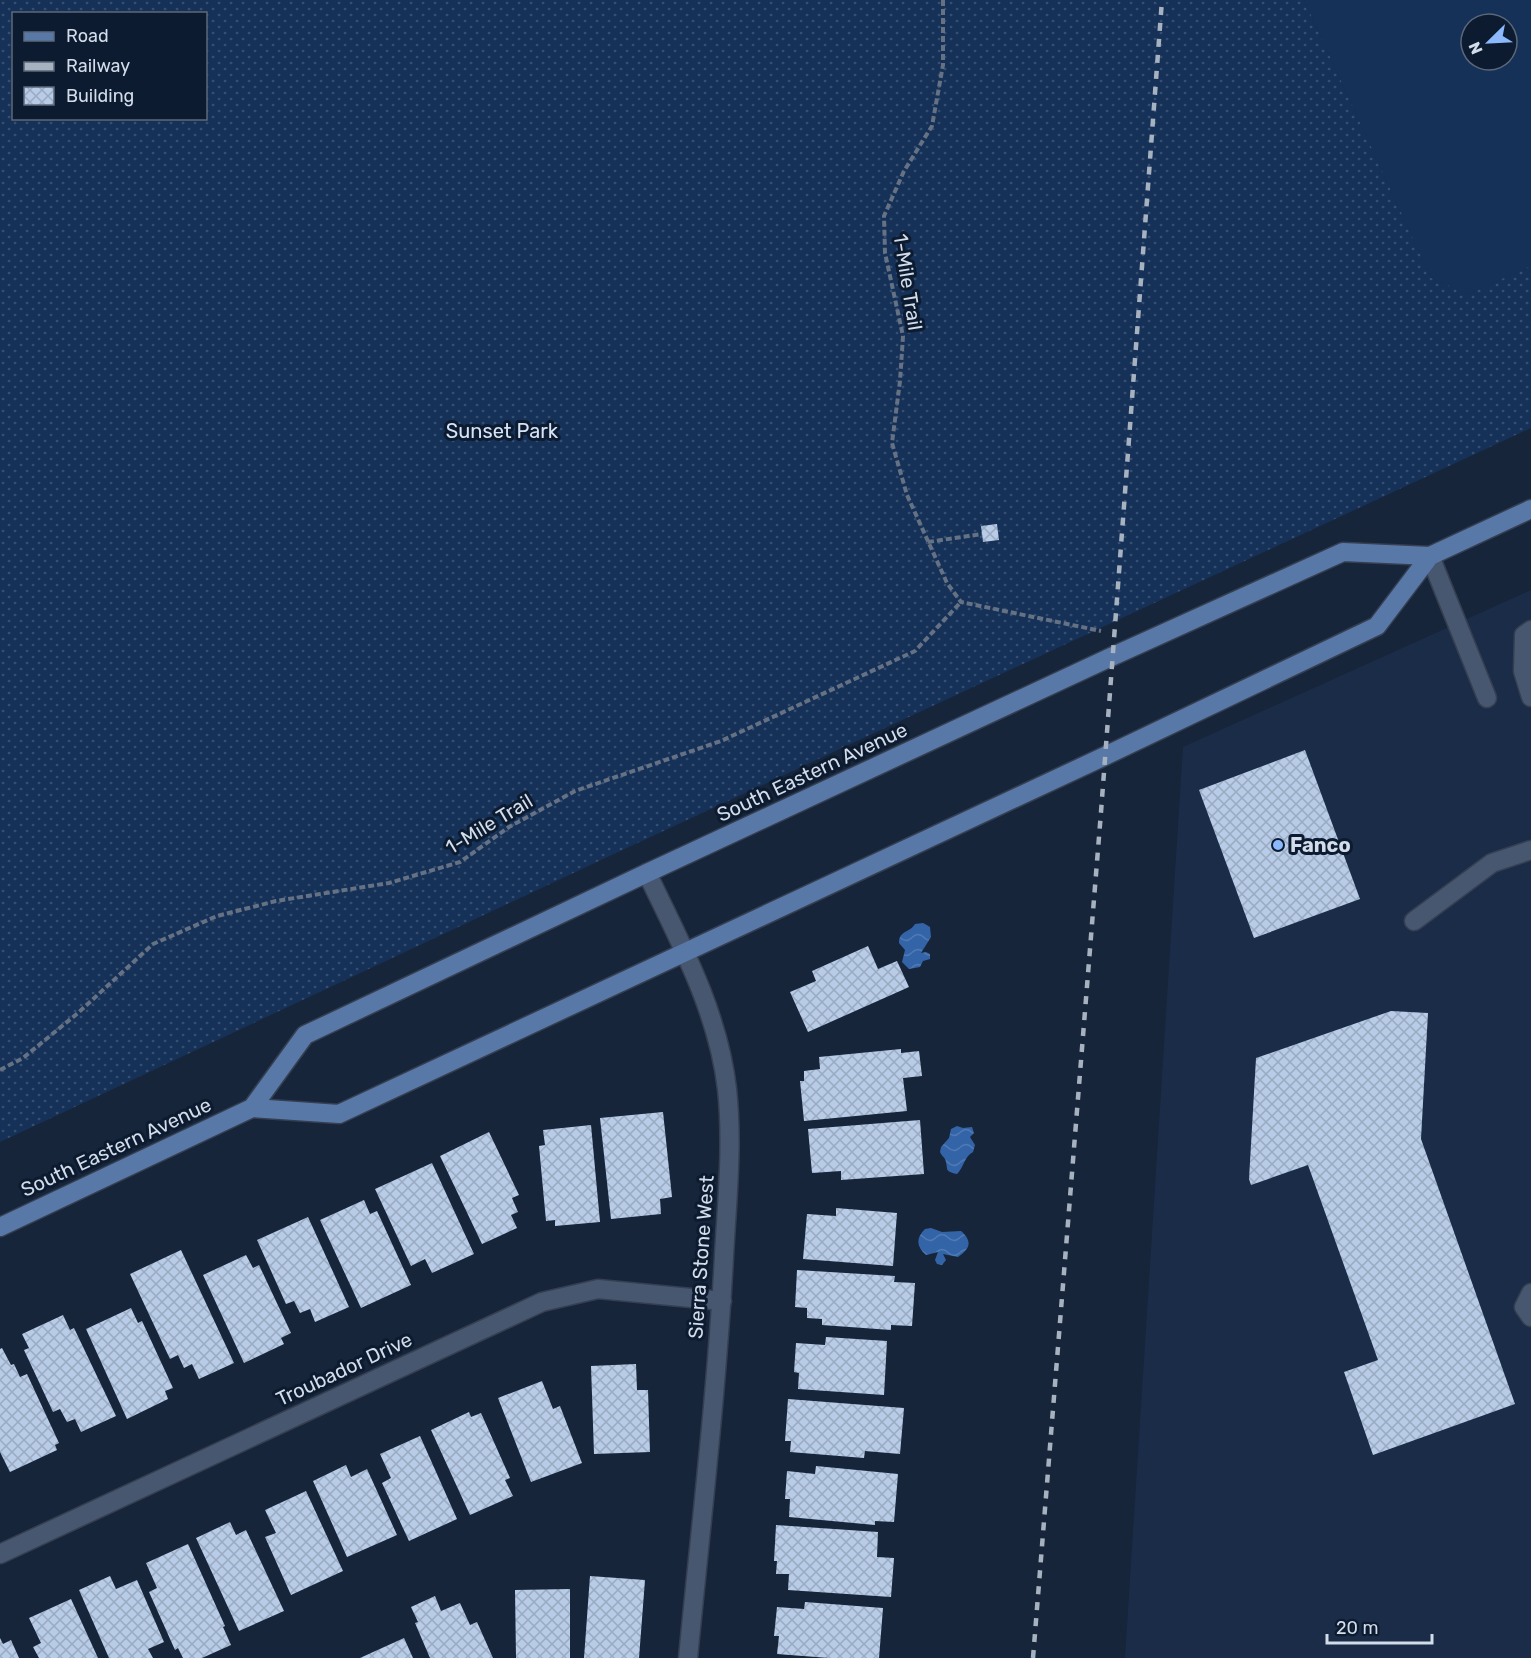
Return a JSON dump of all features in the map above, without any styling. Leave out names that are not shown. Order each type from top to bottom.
[{"type":"main road","name":"South Eastern Avenue","points":[[0,1227],[252,1108],[305,1035],[647,873],[1343,552],[1430,556],[1531,509]]},
{"type":"main road","name":"South Eastern Avenue","points":[[252,1108],[339,1114],[1377,627],[1430,556]]},
{"type":"street","points":[[1430,556],[1487,698]]},
{"type":"street","points":[[1531,630],[1524,635],[1523,672],[1531,698]]},
{"type":"street","points":[[1414,921],[1492,863],[1531,850]]},
{"type":"street","name":"Sierra Stone West","points":[[647,873],[706,1003],[716,1035],[727,1088],[730,1155],[722,1300],[688,1658]]},
{"type":"street","name":"Troubador Drive","points":[[0,1554],[542,1302],[598,1289],[722,1300]]},
{"type":"street","points":[[1531,1293],[1524,1307],[1531,1317]]},
{"type":"path","name":"1-Mile Trail","points":[[0,1070],[23,1058],[78,1013],[153,944],[217,916],[276,901],[389,883],[460,862],[509,827],[575,791],[721,741],[915,651],[961,602],[947,583],[907,495],[892,443],[903,336],[885,253],[884,216],[904,171],[932,126],[943,65],[944,0]]},
{"type":"path","points":[[928,542],[982,534]]},
{"type":"path","points":[[961,602],[1103,632]]},
{"type":"shaded area","points":[[1531,590],[1531,1658],[1125,1658],[1183,747]]},
{"type":"green space","name":"Sunset Park","points":[[0,0],[1531,0],[1531,428],[0,1142]]},
{"type":"green space","points":[[1304,0],[1531,0],[1531,266],[1468,294],[1431,278]]},
{"type":"water","points":[[923,923],[930,927],[931,937],[921,953],[930,954],[930,959],[923,961],[920,967],[909,969],[902,962],[905,950],[899,943],[899,939],[915,924]]},
{"type":"water","points":[[957,1126],[972,1127],[974,1133],[970,1137],[975,1145],[973,1152],[957,1174],[948,1171],[945,1159],[940,1152],[941,1147],[949,1138],[951,1129]]},
{"type":"water","points":[[931,1228],[942,1232],[961,1231],[968,1241],[966,1251],[958,1257],[943,1254],[946,1260],[942,1265],[937,1264],[935,1260],[938,1252],[926,1255],[918,1242],[925,1229]]},
{"type":"building","points":[[997,524],[999,540],[983,542],[981,526]]},
{"type":"building","points":[[1305,750],[1360,899],[1254,938],[1199,790]]},
{"type":"building","points":[[868,946],[878,969],[897,961],[909,987],[808,1032],[790,992],[816,981],[812,971]]},
{"type":"building","points":[[1391,1011],[1428,1013],[1421,1139],[1515,1404],[1373,1455],[1344,1372],[1378,1360],[1308,1165],[1251,1185],[1249,1179],[1256,1058]]},
{"type":"building","points":[[901,1049],[901,1053],[919,1051],[922,1076],[903,1078],[907,1111],[804,1121],[800,1081],[804,1081],[804,1071],[820,1069],[819,1057]]},
{"type":"building","points":[[663,1112],[672,1197],[660,1199],[661,1214],[611,1219],[600,1118]]},
{"type":"building","points":[[920,1120],[924,1174],[841,1180],[841,1171],[812,1173],[808,1129]]},
{"type":"building","points":[[591,1125],[600,1222],[555,1226],[555,1220],[546,1221],[539,1146],[545,1145],[543,1130]]},
{"type":"building","points":[[489,1132],[519,1195],[512,1198],[518,1212],[511,1215],[517,1228],[482,1244],[440,1156]]},
{"type":"building","points":[[432,1163],[474,1254],[432,1273],[425,1259],[411,1266],[375,1189]]},
{"type":"building","points":[[364,1200],[370,1214],[377,1211],[411,1285],[361,1308],[320,1220]]},
{"type":"building","points":[[836,1208],[897,1213],[893,1266],[803,1259],[807,1214],[836,1216]]},
{"type":"building","points":[[308,1217],[349,1307],[315,1322],[310,1309],[300,1313],[294,1301],[286,1304],[257,1240]]},
{"type":"building","points":[[181,1250],[234,1363],[199,1379],[192,1364],[184,1368],[178,1355],[170,1359],[130,1274]]},
{"type":"building","points":[[246,1255],[253,1268],[259,1265],[291,1333],[281,1338],[284,1344],[244,1363],[203,1275]]},
{"type":"building","points":[[797,1270],[895,1276],[894,1282],[915,1283],[912,1326],[891,1325],[891,1330],[822,1325],[822,1319],[807,1318],[807,1308],[795,1307]]},
{"type":"building","points":[[131,1308],[138,1323],[142,1321],[173,1388],[165,1391],[168,1399],[127,1419],[86,1329]]},
{"type":"building","points":[[63,1315],[70,1330],[74,1328],[116,1416],[81,1432],[75,1419],[67,1422],[60,1409],[53,1412],[24,1350],[29,1348],[22,1334]]},
{"type":"building","points":[[826,1337],[887,1341],[884,1395],[798,1389],[799,1373],[794,1372],[796,1343],[825,1345]]},
{"type":"building","points":[[2,1348],[20,1377],[27,1374],[59,1443],[55,1445],[57,1450],[10,1472],[0,1452],[0,1349]]},
{"type":"building","points":[[636,1364],[637,1390],[648,1390],[650,1452],[594,1454],[591,1366]]},
{"type":"building","points":[[542,1381],[553,1409],[560,1406],[582,1463],[531,1482],[498,1398]]},
{"type":"building","points":[[788,1399],[904,1408],[900,1454],[865,1451],[864,1458],[790,1452],[791,1441],[785,1441]]},
{"type":"building","points":[[469,1412],[471,1417],[481,1413],[510,1478],[505,1480],[513,1496],[470,1515],[431,1430]]},
{"type":"building","points":[[420,1436],[457,1519],[409,1541],[382,1483],[391,1478],[380,1454]]},
{"type":"building","points":[[346,1465],[351,1477],[367,1469],[397,1535],[347,1557],[313,1481]]},
{"type":"building","points":[[816,1466],[898,1474],[894,1522],[875,1521],[875,1525],[789,1517],[790,1499],[785,1499],[787,1471],[815,1474]]},
{"type":"building","points":[[306,1491],[343,1571],[291,1595],[265,1537],[276,1533],[265,1510]]},
{"type":"building","points":[[230,1522],[236,1535],[246,1530],[284,1611],[239,1631],[196,1538]]},
{"type":"building","points":[[776,1525],[878,1532],[877,1557],[894,1558],[891,1597],[788,1590],[789,1574],[776,1574],[777,1561],[774,1561]]},
{"type":"building","points":[[188,1544],[225,1626],[223,1627],[231,1645],[202,1658],[183,1658],[178,1648],[175,1650],[149,1592],[157,1588],[146,1563]]},
{"type":"building","points":[[110,1576],[116,1589],[137,1580],[164,1642],[148,1649],[153,1658],[109,1658],[79,1590]]},
{"type":"building","points":[[590,1576],[645,1580],[639,1658],[584,1658]]},
{"type":"building","points":[[570,1589],[570,1658],[516,1658],[515,1590]]},
{"type":"building","points":[[435,1596],[441,1611],[460,1603],[470,1625],[477,1622],[493,1658],[430,1658],[415,1623],[418,1622],[411,1607]]},
{"type":"building","points":[[71,1599],[98,1658],[39,1658],[33,1647],[41,1643],[29,1618]]},
{"type":"building","points":[[805,1602],[883,1608],[879,1658],[829,1658],[777,1654],[779,1636],[774,1636],[777,1607],[804,1609]]},
{"type":"building","points":[[0,1638],[3,1644],[11,1640],[19,1658],[0,1658]]},
{"type":"building","points":[[404,1638],[413,1658],[360,1658]]},
{"type":"railway","points":[[1033,1658],[1101,812],[1162,0]]},
{"type":"place","name":"Fanco","points":[[1278,845]]}]
